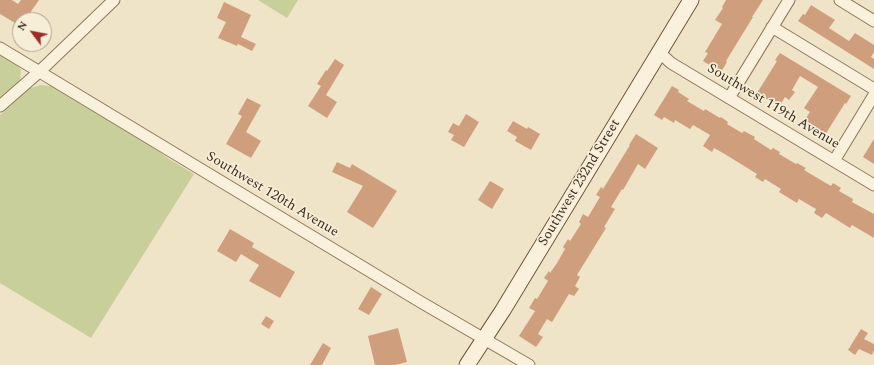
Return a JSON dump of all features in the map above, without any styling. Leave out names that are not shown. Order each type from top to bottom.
[{"type":"street","points":[[0,106],[39,72],[114,0]]},
{"type":"street","name":"Southwest 232nd Street","points":[[467,365],[503,310],[691,0]]},
{"type":"street","points":[[729,98],[789,0]]},
{"type":"street","points":[[840,0],[874,21]]},
{"type":"street","points":[[772,27],[874,89]]},
{"type":"street","name":"Southwest 120th Avenue","points":[[0,48],[529,365]]},
{"type":"street","name":"Southwest 119th Avenue","points":[[659,52],[671,63],[874,185]]},
{"type":"street","points":[[834,161],[874,96]]},
{"type":"green space","points":[[258,0],[298,0],[287,18]]},
{"type":"green space","points":[[0,53],[18,65],[21,70],[20,81],[16,87],[0,101]]},
{"type":"green space","points":[[41,85],[56,88],[194,174],[91,338],[0,283],[0,115],[30,88]]},
{"type":"building","points":[[0,0],[12,0],[18,4],[21,0],[39,0],[31,12],[12,12],[12,21],[0,14]]},
{"type":"building","points":[[726,0],[763,0],[726,61],[727,62],[721,72],[703,61],[708,53],[705,52],[722,24],[715,20],[723,8],[722,7]]},
{"type":"building","points":[[224,2],[251,15],[241,37],[256,44],[252,51],[238,44],[237,46],[218,38],[226,22],[217,18]]},
{"type":"building","points":[[811,5],[835,20],[829,28],[849,41],[855,33],[874,45],[874,52],[871,57],[874,59],[874,69],[798,21],[803,14],[805,15]]},
{"type":"building","points":[[780,53],[851,96],[825,135],[804,121],[810,112],[804,108],[818,87],[800,76],[792,90],[795,92],[789,100],[785,97],[779,107],[757,93],[777,61],[775,60]]},
{"type":"building","points":[[335,59],[344,65],[326,95],[337,102],[327,118],[308,106],[321,86],[317,84]]},
{"type":"building","points":[[672,86],[689,99],[687,101],[704,111],[705,109],[720,118],[721,117],[728,122],[727,124],[742,133],[744,131],[755,137],[754,139],[771,150],[773,148],[780,152],[779,154],[806,168],[804,170],[831,186],[833,183],[841,188],[839,191],[853,199],[852,202],[874,214],[874,238],[852,225],[850,228],[826,213],[822,218],[814,213],[816,209],[799,199],[797,203],[779,192],[781,189],[765,179],[763,182],[755,177],[757,174],[723,153],[714,148],[712,152],[703,146],[710,135],[693,125],[690,129],[675,120],[674,123],[664,117],[662,120],[654,115]]},
{"type":"building","points":[[247,98],[261,105],[246,132],[261,141],[251,158],[226,144],[242,116],[238,114]]},
{"type":"building","points":[[466,114],[479,122],[464,147],[451,140],[454,135],[448,132],[453,123],[459,126]]},
{"type":"building","points":[[513,121],[540,134],[531,150],[515,141],[517,137],[507,131]]},
{"type":"building","points":[[636,134],[658,148],[645,169],[638,164],[623,190],[622,189],[611,207],[615,209],[604,227],[606,228],[577,275],[580,277],[575,286],[579,289],[574,296],[569,294],[552,322],[547,319],[538,334],[543,337],[536,347],[519,336],[535,311],[529,308],[535,298],[537,299],[548,281],[544,278],[549,271],[550,273],[557,263],[565,249],[563,247],[568,239],[570,241],[581,224],[579,222],[583,214],[588,217],[600,197],[596,195],[601,187],[603,189]]},
{"type":"building","points":[[874,139],[874,164],[863,157]]},
{"type":"building","points":[[337,162],[350,168],[352,164],[397,191],[373,228],[347,212],[363,186],[332,172]]},
{"type":"building","points":[[490,181],[504,189],[492,209],[478,200]]},
{"type":"building","points":[[230,229],[254,243],[252,247],[295,272],[280,298],[249,281],[259,265],[241,254],[236,262],[217,251]]},
{"type":"building","points":[[371,287],[382,294],[369,315],[358,309]]},
{"type":"building","points":[[266,316],[274,321],[269,329],[261,324]]},
{"type":"building","points":[[398,328],[407,362],[395,365],[375,365],[368,336]]},
{"type":"building","points":[[861,329],[868,333],[864,339],[874,344],[872,355],[859,349],[855,355],[848,350]]},
{"type":"building","points":[[323,343],[331,348],[322,365],[310,365]]}]
